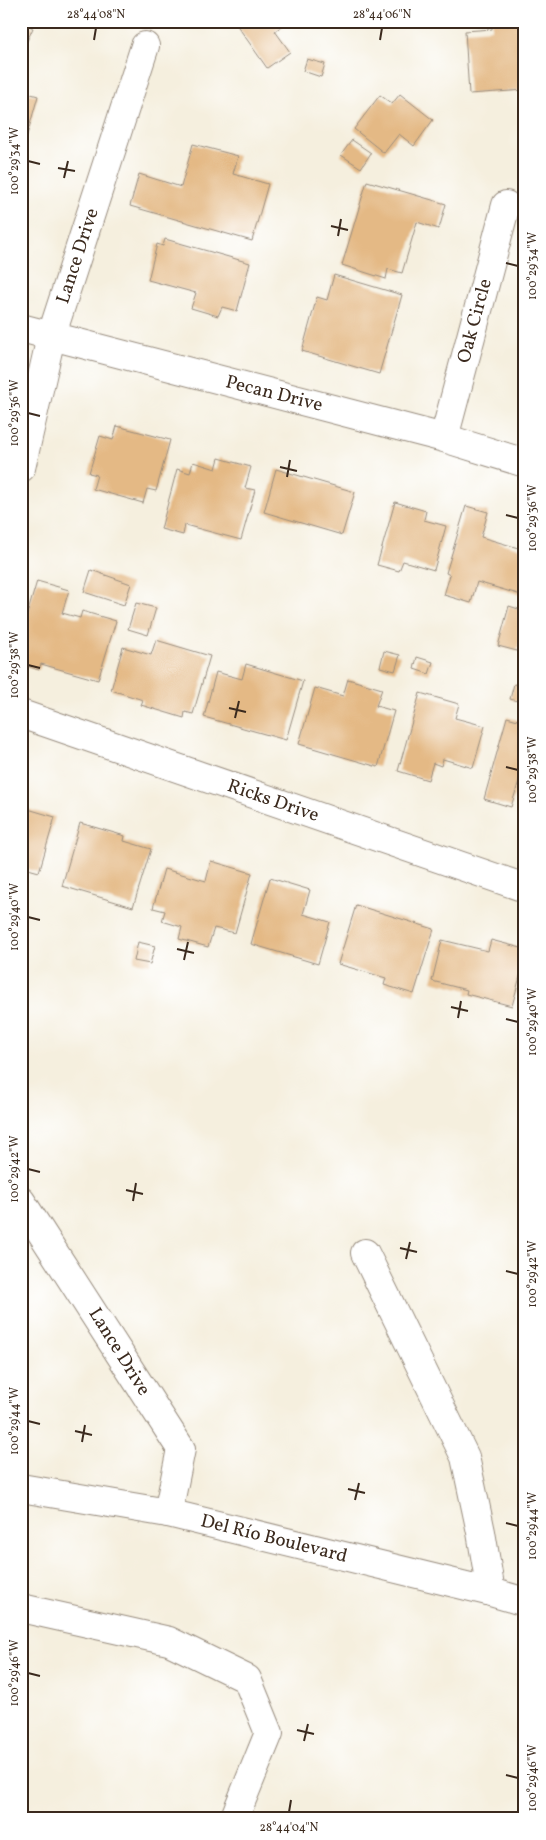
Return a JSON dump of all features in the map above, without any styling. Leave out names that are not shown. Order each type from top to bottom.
[{"type":"street","name":"Lance Drive","points":[[21,468],[51,337],[145,46]]},
{"type":"street","name":"Oak Circle","points":[[444,438],[506,205]]},
{"type":"street","name":"Pecan Drive","points":[[21,328],[444,438],[525,464]]},
{"type":"street","name":"Ricks Drive","points":[[21,714],[525,888]]},
{"type":"street","name":"Lance Drive","points":[[21,1201],[181,1450],[168,1513]]},
{"type":"street","points":[[365,1253],[465,1457],[481,1532],[491,1592]]},
{"type":"street","name":"Del Río Boulevard","points":[[21,1488],[168,1513],[525,1602]]},
{"type":"street","points":[[21,1608],[169,1641],[247,1679],[269,1734],[234,1819]]},
{"type":"building","points":[[234,21],[289,21],[275,31],[290,52],[267,68]]},
{"type":"building","points":[[492,21],[525,21],[525,90],[469,94],[465,31],[492,29]]},
{"type":"building","points":[[21,22],[33,28],[21,54]]},
{"type":"building","points":[[307,59],[325,64],[321,77],[303,71]]},
{"type":"building","points":[[21,91],[38,96],[22,153],[21,152]]},
{"type":"building","points":[[400,94],[433,120],[414,146],[399,134],[384,153],[354,129],[380,95],[392,104]]},
{"type":"building","points":[[352,140],[371,153],[361,168],[341,155]]},
{"type":"building","points":[[193,144],[238,156],[233,174],[268,184],[252,241],[130,206],[139,174],[181,187]]},
{"type":"building","points":[[367,181],[446,204],[439,229],[417,222],[402,273],[388,269],[386,279],[342,265]]},
{"type":"building","points":[[165,239],[250,263],[237,311],[222,307],[218,316],[191,308],[196,293],[148,280],[157,244],[163,246]]},
{"type":"building","points":[[334,275],[402,295],[379,374],[302,351],[317,297],[327,300]]},
{"type":"building","points":[[525,382],[525,398],[520,397]]},
{"type":"building","points":[[117,426],[170,440],[156,491],[147,489],[143,503],[93,489],[97,475],[89,473],[100,436],[113,440]]},
{"type":"building","points":[[219,458],[251,467],[245,488],[255,490],[241,540],[185,525],[183,535],[161,529],[177,469],[190,473],[193,462],[216,469]]},
{"type":"building","points":[[276,469],[355,492],[342,535],[264,512]]},
{"type":"building","points":[[395,502],[426,511],[424,520],[446,526],[434,570],[403,561],[399,571],[377,565]]},
{"type":"building","points":[[466,506],[488,512],[481,537],[525,550],[525,596],[477,582],[471,603],[444,595],[450,575],[446,573]]},
{"type":"building","points":[[91,570],[131,584],[124,605],[84,592]]},
{"type":"building","points":[[37,581],[69,590],[62,613],[80,618],[82,611],[116,621],[98,680],[41,664],[39,670],[21,664],[21,635]]},
{"type":"building","points":[[136,603],[156,608],[148,635],[128,629]]},
{"type":"building","points":[[509,606],[525,611],[525,624],[517,651],[498,646]]},
{"type":"building","points":[[156,640],[210,656],[193,714],[185,712],[184,718],[141,705],[143,700],[111,690],[123,647],[151,655]]},
{"type":"building","points":[[384,651],[400,655],[395,671],[380,667]]},
{"type":"building","points":[[417,657],[433,662],[429,674],[414,669]]},
{"type":"building","points":[[246,664],[303,681],[286,740],[204,717],[216,672],[242,679]]},
{"type":"building","points":[[348,679],[382,689],[376,706],[394,711],[378,767],[299,744],[315,688],[343,696]]},
{"type":"building","points":[[514,684],[525,687],[525,703],[510,699]]},
{"type":"building","points":[[420,693],[459,704],[455,718],[485,726],[473,768],[443,759],[441,766],[433,763],[428,780],[398,771]]},
{"type":"building","points":[[507,717],[525,722],[525,775],[521,774],[511,807],[484,799]]},
{"type":"building","points":[[21,807],[55,817],[39,872],[21,867]]},
{"type":"building","points":[[80,823],[125,836],[124,841],[151,849],[133,907],[62,886]]},
{"type":"building","points":[[211,861],[252,873],[235,933],[214,928],[208,947],[179,939],[182,927],[162,921],[165,911],[153,908],[164,869],[206,881]]},
{"type":"building","points":[[270,878],[310,890],[303,914],[330,922],[318,964],[251,944]]},
{"type":"building","points":[[356,905],[434,929],[414,994],[384,985],[386,978],[338,964]]},
{"type":"building","points":[[442,940],[488,951],[491,940],[525,949],[525,958],[512,1006],[466,994],[467,990],[432,981]]},
{"type":"building","points":[[138,942],[155,946],[150,964],[134,961]]}]
